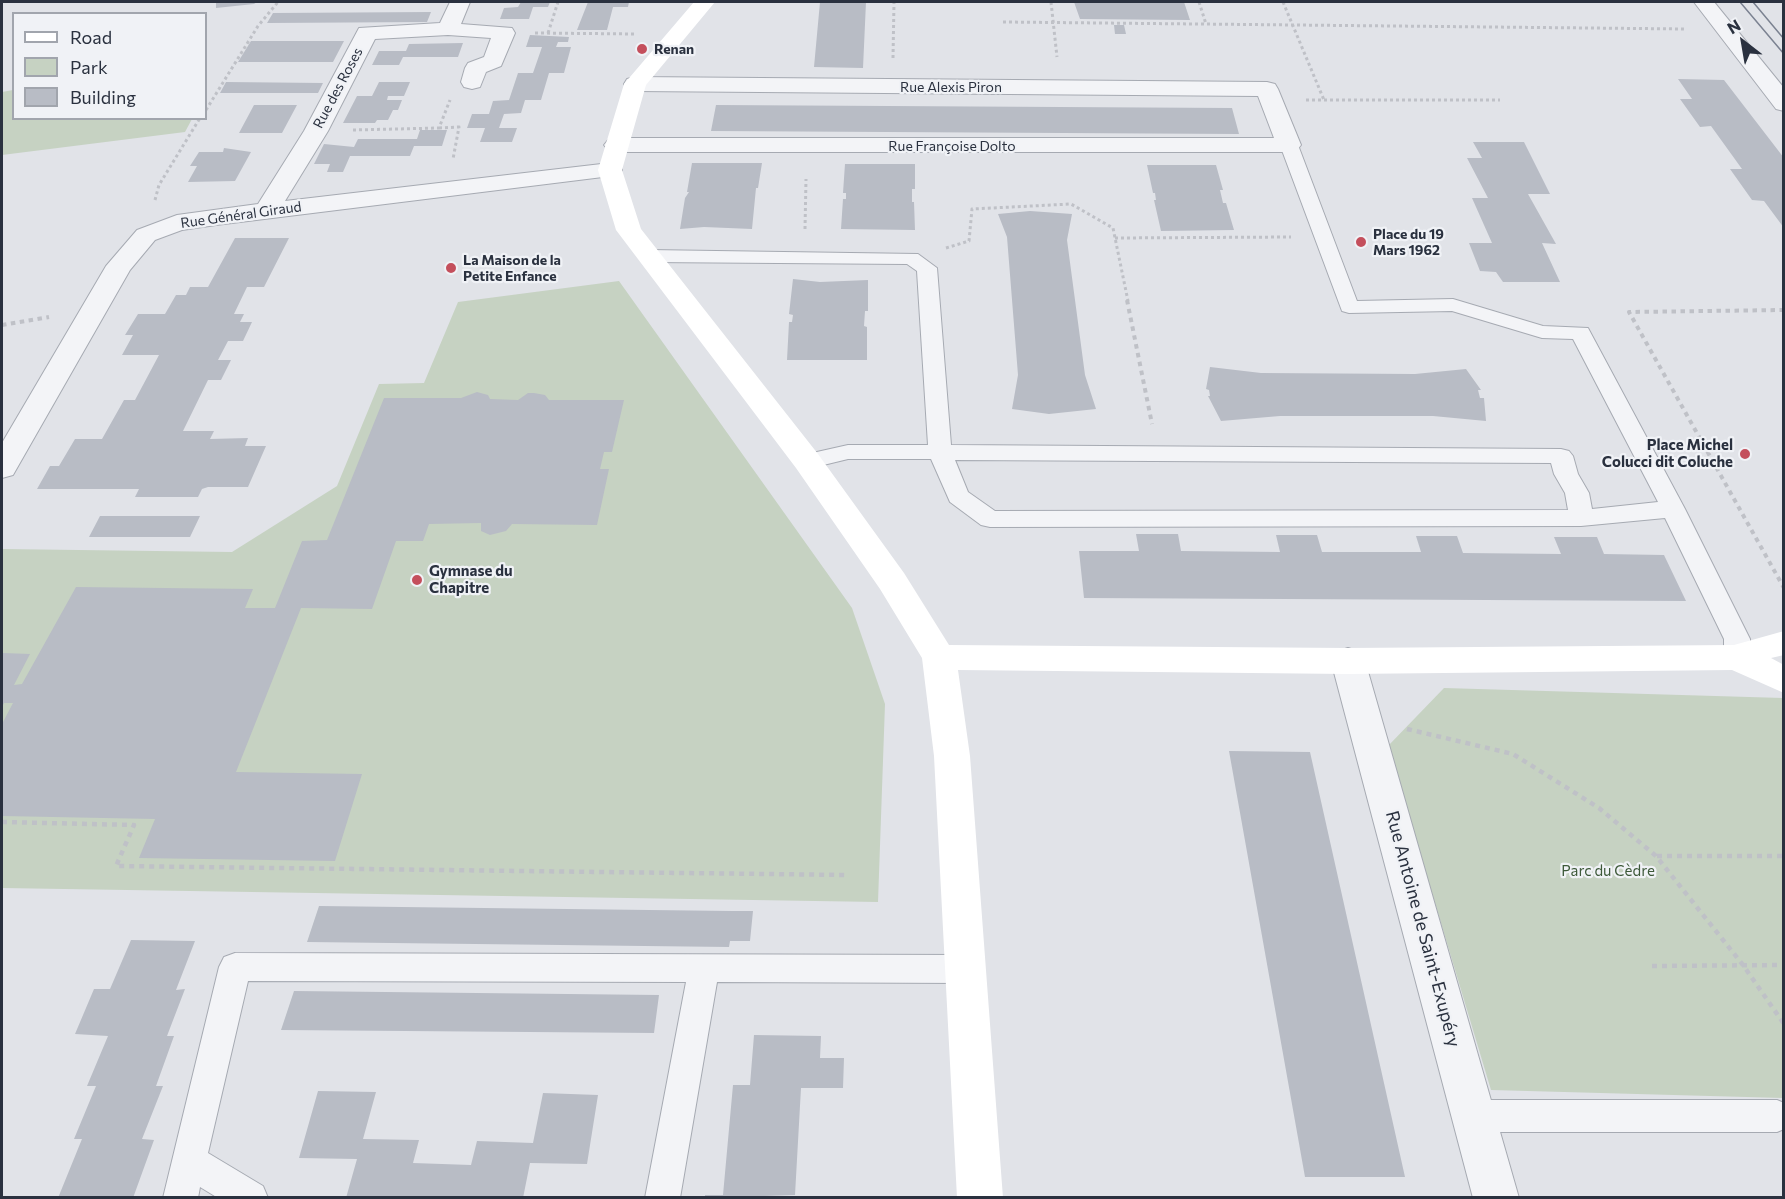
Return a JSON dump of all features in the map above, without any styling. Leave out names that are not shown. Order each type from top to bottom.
[{"type":"main road","points":[[705,2],[635,84],[613,158],[628,230],[807,461],[892,581],[939,657],[952,756],[980,1197]]},
{"type":"main road","points":[[939,657],[1348,661],[1737,657],[1754,650],[1784,643]]},
{"type":"main road","points":[[1737,657],[1784,680]]},
{"type":"street","points":[[448,29],[460,2]]},
{"type":"street","points":[[1704,2],[1784,104]]},
{"type":"street","name":"Rue des Roses","points":[[266,212],[316,131],[367,33],[448,29],[504,33]]},
{"type":"street","points":[[472,82],[476,68],[493,61],[504,33]]},
{"type":"street","name":"Rue Alexis Piron","points":[[635,84],[893,86],[1269,94]]},
{"type":"street","points":[[1269,94],[1289,145]]},
{"type":"street","name":"Rue Françoise Dolto","points":[[613,158],[1289,145]]},
{"type":"street","name":"Rue Général Giraud","points":[[2,468],[119,266],[146,235],[177,223],[447,188],[613,158]]},
{"type":"street","name":"Rue Antoine de Saint-Exupéry","points":[[1348,661],[1496,1197]]},
{"type":"lane","points":[[1289,145],[1349,307],[1453,305],[1542,332],[1581,333],[1673,509],[1737,639],[1737,657]]},
{"type":"lane","points":[[649,256],[911,258],[927,268],[940,452],[958,496],[990,519],[1581,518],[1673,509]]},
{"type":"lane","points":[[807,461],[848,452],[1561,456],[1566,474],[1577,493],[1581,518]]},
{"type":"lane","points":[[180,1197],[235,967],[965,969]]},
{"type":"lane","points":[[662,1197],[704,969]]},
{"type":"lane","points":[[1474,1116],[1777,1116]]},
{"type":"lane","points":[[189,1161],[251,1197]]},
{"type":"path","points":[[207,108],[258,26],[278,2]]},
{"type":"path","points":[[548,33],[558,2]]},
{"type":"path","points":[[893,86],[894,2]]},
{"type":"path","points":[[1051,2],[1057,58]]},
{"type":"path","points":[[1199,2],[1206,24]]},
{"type":"path","points":[[1283,2],[1324,100]]},
{"type":"path","points":[[1003,22],[1726,30]]},
{"type":"path","points":[[504,33],[642,34],[673,40]]},
{"type":"path","points":[[439,128],[455,89],[472,82]]},
{"type":"path","points":[[1269,94],[1324,100],[1500,100]]},
{"type":"path","points":[[146,235],[159,185],[199,120]]},
{"type":"path","points":[[316,131],[459,127],[447,188]]},
{"type":"path","points":[[804,257],[806,179]]},
{"type":"path","points":[[911,258],[969,242],[972,209],[1071,204],[1113,228],[1158,454]]},
{"type":"path","points":[[1115,238],[1323,237]]},
{"type":"path","points":[[1784,310],[1629,312],[1784,588]]},
{"type":"path","points":[[1446,739],[1513,754],[1599,808],[1656,856],[1743,965],[1784,1024]]},
{"type":"path","points":[[2,822],[134,825],[116,866],[846,875]]},
{"type":"path","points":[[1656,856],[1784,856]]},
{"type":"path","points":[[1652,966],[1784,965]]},
{"type":"green space","points":[[12,90],[12,120],[191,120],[185,132],[2,155],[2,92]]},
{"type":"green space","name":"Gymnase du Chapitre","points":[[619,281],[852,608],[885,704],[878,902],[2,888],[2,549],[232,552],[337,486],[379,384],[424,383],[458,302]]},
{"type":"green space","name":"Parc du Cèdre","points":[[1444,688],[1783,698],[1783,1098],[1491,1090],[1388,746]]},
{"type":"building","points":[[216,2],[257,2],[216,8]]},
{"type":"building","points":[[521,2],[550,2],[548,7],[533,7],[529,19],[500,19],[504,8],[518,7]]},
{"type":"building","points":[[588,2],[629,2],[628,7],[613,7],[607,30],[577,30]]},
{"type":"building","points":[[820,2],[866,2],[863,68],[814,67]]},
{"type":"building","points":[[1074,2],[1184,2],[1190,20],[1080,19]]},
{"type":"building","points":[[431,12],[427,22],[267,23],[273,13]]},
{"type":"building","points":[[1114,25],[1124,25],[1126,34],[1115,34]]},
{"type":"building","points":[[530,35],[569,37],[568,42],[558,42],[556,47],[571,47],[564,73],[549,73],[541,100],[525,100],[521,113],[504,114],[499,128],[517,128],[512,142],[480,142],[485,128],[467,128],[472,114],[489,114],[493,101],[509,100],[518,73],[533,73],[542,47],[526,47]]},
{"type":"building","points":[[251,41],[344,41],[333,62],[238,62]]},
{"type":"building","points":[[463,43],[458,57],[403,57],[399,65],[372,65],[379,51],[406,51],[409,44]]},
{"type":"building","points":[[1678,79],[1724,80],[1784,158],[1784,228],[1764,201],[1752,200],[1730,169],[1742,169],[1711,126],[1700,127],[1680,99],[1692,99]]},
{"type":"building","points":[[226,82],[323,83],[318,93],[220,93]]},
{"type":"building","points":[[379,82],[410,82],[404,96],[388,96],[387,100],[402,100],[398,110],[393,110],[388,120],[377,120],[375,123],[343,123],[357,96],[372,96]]},
{"type":"building","points":[[254,105],[297,105],[282,133],[239,133]]},
{"type":"building","points":[[716,105],[1232,108],[1239,134],[711,131]]},
{"type":"building","points":[[420,130],[447,130],[442,146],[414,146],[410,156],[350,156],[343,172],[327,172],[330,164],[314,164],[324,144],[354,147],[358,139],[417,139]]},
{"type":"building","points":[[1473,142],[1524,142],[1550,194],[1528,194],[1556,244],[1542,243],[1560,282],[1503,282],[1496,272],[1480,271],[1469,243],[1492,243],[1472,198],[1488,198],[1467,158],[1482,158]]},
{"type":"building","points":[[224,148],[251,152],[235,181],[188,182],[197,166],[190,166],[199,152],[223,152]]},
{"type":"building","points":[[692,163],[762,163],[758,188],[756,188],[752,229],[704,227],[680,229],[685,198],[689,192],[687,192]]},
{"type":"building","points":[[845,164],[915,164],[915,189],[912,189],[912,202],[914,202],[915,230],[841,229],[843,199],[846,199],[846,193],[843,193]]},
{"type":"building","points":[[1147,165],[1216,165],[1223,190],[1220,190],[1223,203],[1226,203],[1234,230],[1161,231],[1154,200],[1156,200],[1155,193],[1153,193]]},
{"type":"building","points":[[1030,211],[1072,214],[1067,240],[1085,375],[1096,409],[1049,414],[1012,409],[1018,375],[1007,237],[998,214]]},
{"type":"building","points":[[235,238],[289,238],[264,287],[247,287],[234,314],[244,314],[240,322],[252,322],[243,341],[228,341],[218,360],[231,360],[221,380],[208,380],[183,431],[214,431],[210,439],[248,438],[245,446],[266,446],[248,487],[208,487],[202,489],[198,497],[135,497],[139,489],[37,489],[50,466],[59,466],[75,439],[102,439],[124,400],[135,400],[159,355],[122,355],[133,335],[125,335],[138,314],[165,314],[176,295],[186,295],[190,287],[208,287]]},
{"type":"building","points":[[793,279],[820,282],[868,280],[868,311],[865,311],[864,326],[867,327],[867,360],[787,360],[789,322],[792,322],[793,315],[789,314]]},
{"type":"building","points":[[1210,367],[1261,373],[1415,374],[1466,369],[1481,390],[1478,390],[1480,398],[1484,398],[1486,421],[1433,416],[1280,416],[1221,421],[1208,396],[1210,396],[1209,390],[1206,389]]},
{"type":"building","points":[[477,392],[488,395],[490,399],[518,400],[528,393],[534,393],[545,395],[549,400],[624,400],[612,452],[604,452],[600,469],[609,469],[597,525],[512,524],[506,531],[490,535],[481,531],[481,523],[429,524],[423,541],[396,541],[372,609],[301,608],[236,772],[362,774],[335,861],[139,858],[155,819],[2,816],[2,724],[13,703],[4,703],[2,707],[2,656],[3,653],[30,654],[14,685],[22,684],[76,587],[253,589],[245,608],[275,608],[302,541],[327,540],[384,398],[461,398]]},
{"type":"building","points":[[100,516],[200,516],[190,537],[89,537]]},
{"type":"building","points":[[1136,534],[1178,534],[1181,551],[1280,552],[1276,535],[1317,535],[1322,552],[1421,552],[1416,536],[1457,536],[1463,553],[1561,554],[1554,537],[1597,537],[1604,554],[1664,555],[1686,601],[1084,598],[1079,551],[1139,551]]},
{"type":"building","points":[[1229,751],[1310,752],[1405,1177],[1305,1177]]},
{"type":"building","points":[[319,906],[753,911],[750,941],[730,941],[729,947],[307,942]]},
{"type":"building","points":[[131,940],[195,941],[176,990],[185,989],[167,1036],[174,1036],[156,1086],[163,1086],[142,1139],[154,1140],[133,1198],[58,1198],[82,1139],[74,1139],[96,1086],[87,1086],[108,1036],[75,1034],[94,989],[110,989]]},
{"type":"building","points":[[294,991],[659,995],[654,1033],[281,1030]]},
{"type":"building","points":[[754,1035],[821,1036],[820,1058],[844,1058],[843,1088],[801,1088],[795,1195],[705,1198],[705,1195],[723,1195],[733,1085],[750,1085]]},
{"type":"building","points":[[318,1091],[376,1092],[363,1139],[419,1140],[413,1163],[471,1165],[477,1141],[533,1143],[543,1093],[598,1095],[587,1164],[530,1163],[523,1198],[346,1198],[357,1159],[299,1158]]},
{"type":"tram line","points":[[1740,2],[1784,54]]},
{"type":"tram line","points":[[1753,2],[1784,39]]},
{"type":"place","name":"Renan","points":[[642,49]]},
{"type":"place","name":"Place du 19 Mars 1962","points":[[1361,242]]},
{"type":"place","name":"La Maison de la Petite Enfance","points":[[451,268]]},
{"type":"place","name":"Place Michel Colucci dit Coluche","points":[[1745,454]]},
{"type":"place","name":"Gymnase du Chapitre","points":[[417,580]]}]
